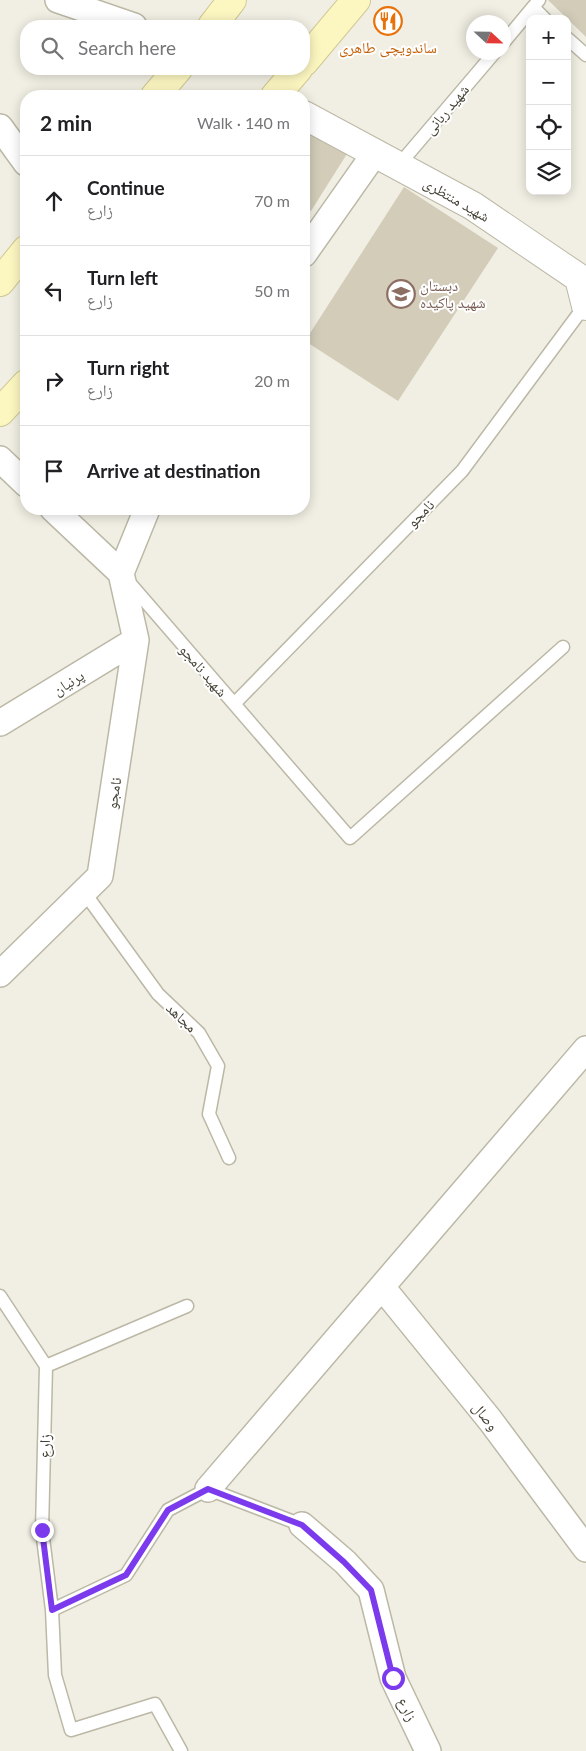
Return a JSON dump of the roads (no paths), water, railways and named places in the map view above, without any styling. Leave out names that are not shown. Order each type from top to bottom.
[{"type":"main road","points":[[217,20],[232,0]]},
{"type":"main road","points":[[310,55],[356,0]]},
{"type":"main road","points":[[160,90],[173,75]]},
{"type":"main road","points":[[280,90],[293,75]]},
{"type":"main road","points":[[2,275],[20,256]]},
{"type":"main road","points":[[0,412],[20,390]]},
{"type":"street","points":[[58,0],[116,20]]},
{"type":"street","name":"شهید منتظری","points":[[310,118],[473,206],[579,278],[586,305]]},
{"type":"street","points":[[0,127],[20,154]]},
{"type":"street","points":[[310,245],[374,153]]},
{"type":"street","points":[[0,459],[20,478]]},
{"type":"street","name":"شهید نامجو","points":[[59,515],[121,573]]},
{"type":"street","points":[[121,573],[145,515]]},
{"type":"street","name":"نامجو","points":[[0,974],[100,876],[136,640],[121,573]]},
{"type":"street","name":"پرنیان","points":[[0,723],[136,640]]},
{"type":"street","points":[[208,1489],[586,1049]]},
{"type":"street","name":"وصال","points":[[382,1286],[490,1420],[586,1549]]},
{"type":"street","name":"زارع","points":[[302,1525],[344,1562],[371,1590],[393,1678],[428,1751]]},
{"type":"lane","points":[[511,34],[536,4],[543,15]]},
{"type":"lane","points":[[571,42],[586,56]]},
{"type":"lane","name":"شهید ربانی","points":[[398,166],[488,60]]},
{"type":"lane","name":"نامجو","points":[[234,704],[462,470],[586,305]]},
{"type":"lane","name":"شهید نامجو","points":[[121,573],[350,838],[564,647]]},
{"type":"lane","name":"مجاهد","points":[[84,892],[158,994],[200,1033],[218,1066],[209,1114],[229,1158]]},
{"type":"lane","points":[[0,1296],[46,1366],[187,1306]]},
{"type":"lane","name":"زارع","points":[[46,1366],[42,1530],[52,1610],[55,1675],[71,1730],[155,1704],[181,1751]]},
{"type":"lane","points":[[52,1610],[126,1575],[168,1510],[208,1489]]},
{"type":"lane","name":"زارع","points":[[208,1489],[302,1525]]},
{"type":"place","name":"ساندویچی طاهری","points":[[388,21]]},
{"type":"place","name":"دبستان شهید پاکیده","points":[[401,294]]}]
